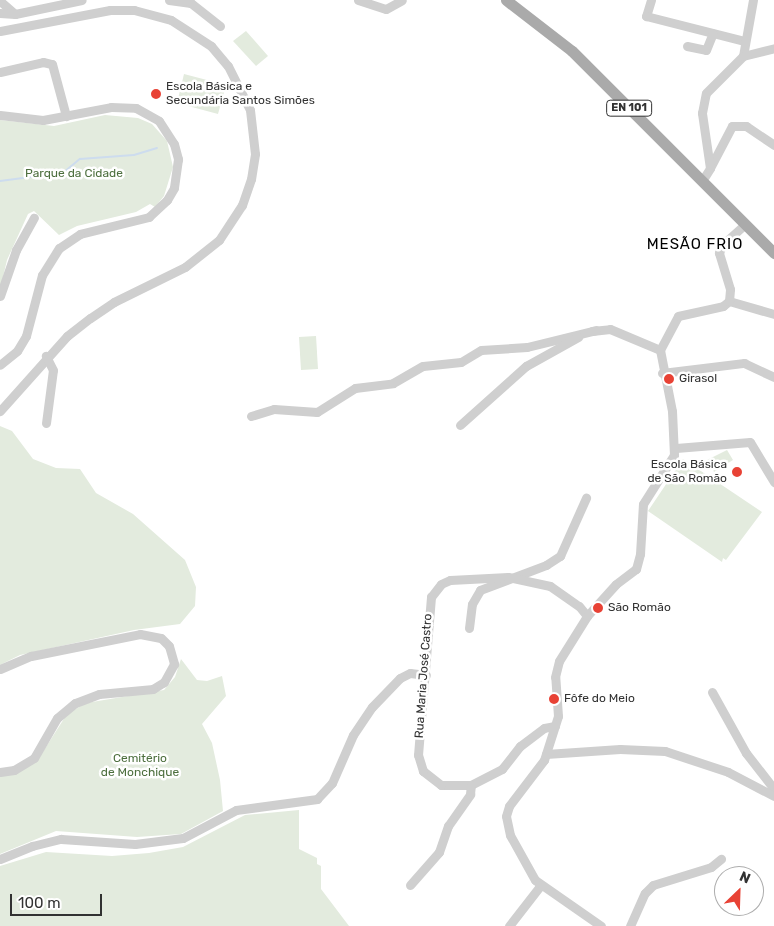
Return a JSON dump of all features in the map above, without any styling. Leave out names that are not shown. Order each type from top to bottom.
[{"type":"main road","name":"EN 101","points":[[506,0],[572,51],[774,254]]},
{"type":"street","points":[[0,13],[14,14],[82,0]]},
{"type":"street","points":[[169,0],[189,1],[220,26]]},
{"type":"street","points":[[358,0],[386,9],[402,0]]},
{"type":"street","points":[[650,0],[646,16],[744,41]]},
{"type":"street","points":[[743,56],[744,41],[753,0]]},
{"type":"street","points":[[0,1],[14,14]]},
{"type":"street","points":[[0,31],[110,10],[134,10],[171,20],[211,46],[228,66],[241,87],[254,129],[251,179],[242,205],[219,240],[185,267],[114,302],[67,336],[0,411]]},
{"type":"street","points":[[687,46],[706,50],[713,33]]},
{"type":"street","points":[[710,168],[703,103],[715,82],[743,56],[774,48]]},
{"type":"street","points":[[0,72],[43,62],[52,64],[66,116]]},
{"type":"street","points":[[0,114],[37,120],[124,106],[148,113],[159,121],[174,144],[178,175],[168,200],[149,217],[80,234],[59,248],[42,275],[26,336],[18,351],[0,365]]},
{"type":"street","points":[[702,181],[732,126],[746,126],[774,145]]},
{"type":"street","points":[[0,296],[16,250],[34,218]]},
{"type":"street","points":[[600,926],[540,886],[510,835],[506,816],[509,806],[546,754],[559,710],[556,669],[587,616],[616,584],[636,569],[640,554],[643,504],[676,448],[672,411],[662,373],[660,350],[678,316],[723,306],[729,301],[730,289],[719,253],[722,245],[745,224]]},
{"type":"street","points":[[729,301],[774,314]]},
{"type":"street","points":[[251,416],[274,409],[317,412],[355,388],[393,383],[423,366],[460,362],[482,350],[534,346],[596,330],[622,333],[660,350]]},
{"type":"street","points":[[460,425],[526,366],[596,330]]},
{"type":"street","points":[[0,402],[47,357]]},
{"type":"street","points":[[46,423],[53,370],[47,357]]},
{"type":"street","points":[[662,373],[744,362],[774,377]]},
{"type":"street","points":[[676,448],[750,442],[774,482]]},
{"type":"street","points":[[469,628],[475,597],[488,585],[546,565],[560,556],[586,498]]},
{"type":"street","name":"Rua Maria José Castro","points":[[555,726],[544,728],[520,746],[502,769],[471,785],[441,785],[423,771],[419,764],[430,604],[435,590],[450,580],[508,577],[550,586],[579,606],[587,616]]},
{"type":"street","points":[[0,669],[31,656],[140,634],[160,638],[169,646],[174,664],[164,682],[153,689],[99,694],[75,703],[57,718],[34,758],[14,770],[0,772]]},
{"type":"street","points":[[0,859],[32,846],[61,839],[127,844],[183,838],[236,810],[317,799],[332,784],[352,734],[372,707],[400,678],[410,673],[426,675]]},
{"type":"street","points":[[712,692],[746,753],[774,789]]},
{"type":"street","points":[[546,754],[610,750],[665,751],[728,772],[774,796]]},
{"type":"street","points":[[410,885],[439,852],[448,826],[470,794],[471,785]]},
{"type":"street","points":[[630,926],[645,893],[653,886],[711,867],[721,859]]},
{"type":"street","points":[[509,926],[540,886]]},
{"type":"green space","points":[[246,31],[268,56],[256,66],[233,41]]},
{"type":"green space","points":[[184,74],[226,85],[218,114],[177,103]]},
{"type":"green space","name":"Parque da Cidade","points":[[105,115],[138,118],[152,124],[167,141],[173,167],[164,196],[155,207],[150,204],[136,212],[77,226],[59,235],[34,211],[28,214],[7,260],[0,290],[0,120],[54,126]]},
{"type":"green space","points":[[316,336],[318,369],[301,370],[299,337]]},
{"type":"green space","points":[[0,426],[12,431],[33,459],[56,468],[80,469],[96,493],[133,514],[185,560],[196,587],[195,606],[180,624],[134,630],[20,655],[0,665]]},
{"type":"green space","points":[[727,450],[733,460],[714,472],[707,460]]},
{"type":"green space","points":[[683,459],[762,512],[726,560],[723,558],[722,562],[648,511]]},
{"type":"green space","name":"Cemitério de Monchique","points":[[181,659],[197,680],[207,681],[222,676],[226,696],[202,724],[212,743],[220,780],[223,811],[181,834],[137,837],[56,831],[0,854],[0,775],[18,773],[37,761],[67,714],[86,703],[164,690],[175,677]]},
{"type":"green space","points":[[299,810],[299,849],[317,858],[317,864],[321,866],[321,889],[349,926],[0,926],[0,866],[46,852],[112,856],[149,853],[183,847],[245,815]]},
{"type":"waterway","points":[[0,181],[46,175],[57,178],[80,159],[134,155],[157,148]]},
{"type":"place","name":"Escola Básica e Secundária Santos Simões","points":[[156,94]]},
{"type":"place","name":"Girasol","points":[[669,379]]},
{"type":"place","name":"Escola Básica de São Romão","points":[[737,472]]},
{"type":"place","name":"São Romão","points":[[598,608]]},
{"type":"place","name":"Fôfe do Meio","points":[[554,699]]},
{"type":"district","name":"MESÃO FRIO","points":[[695,245]]}]
